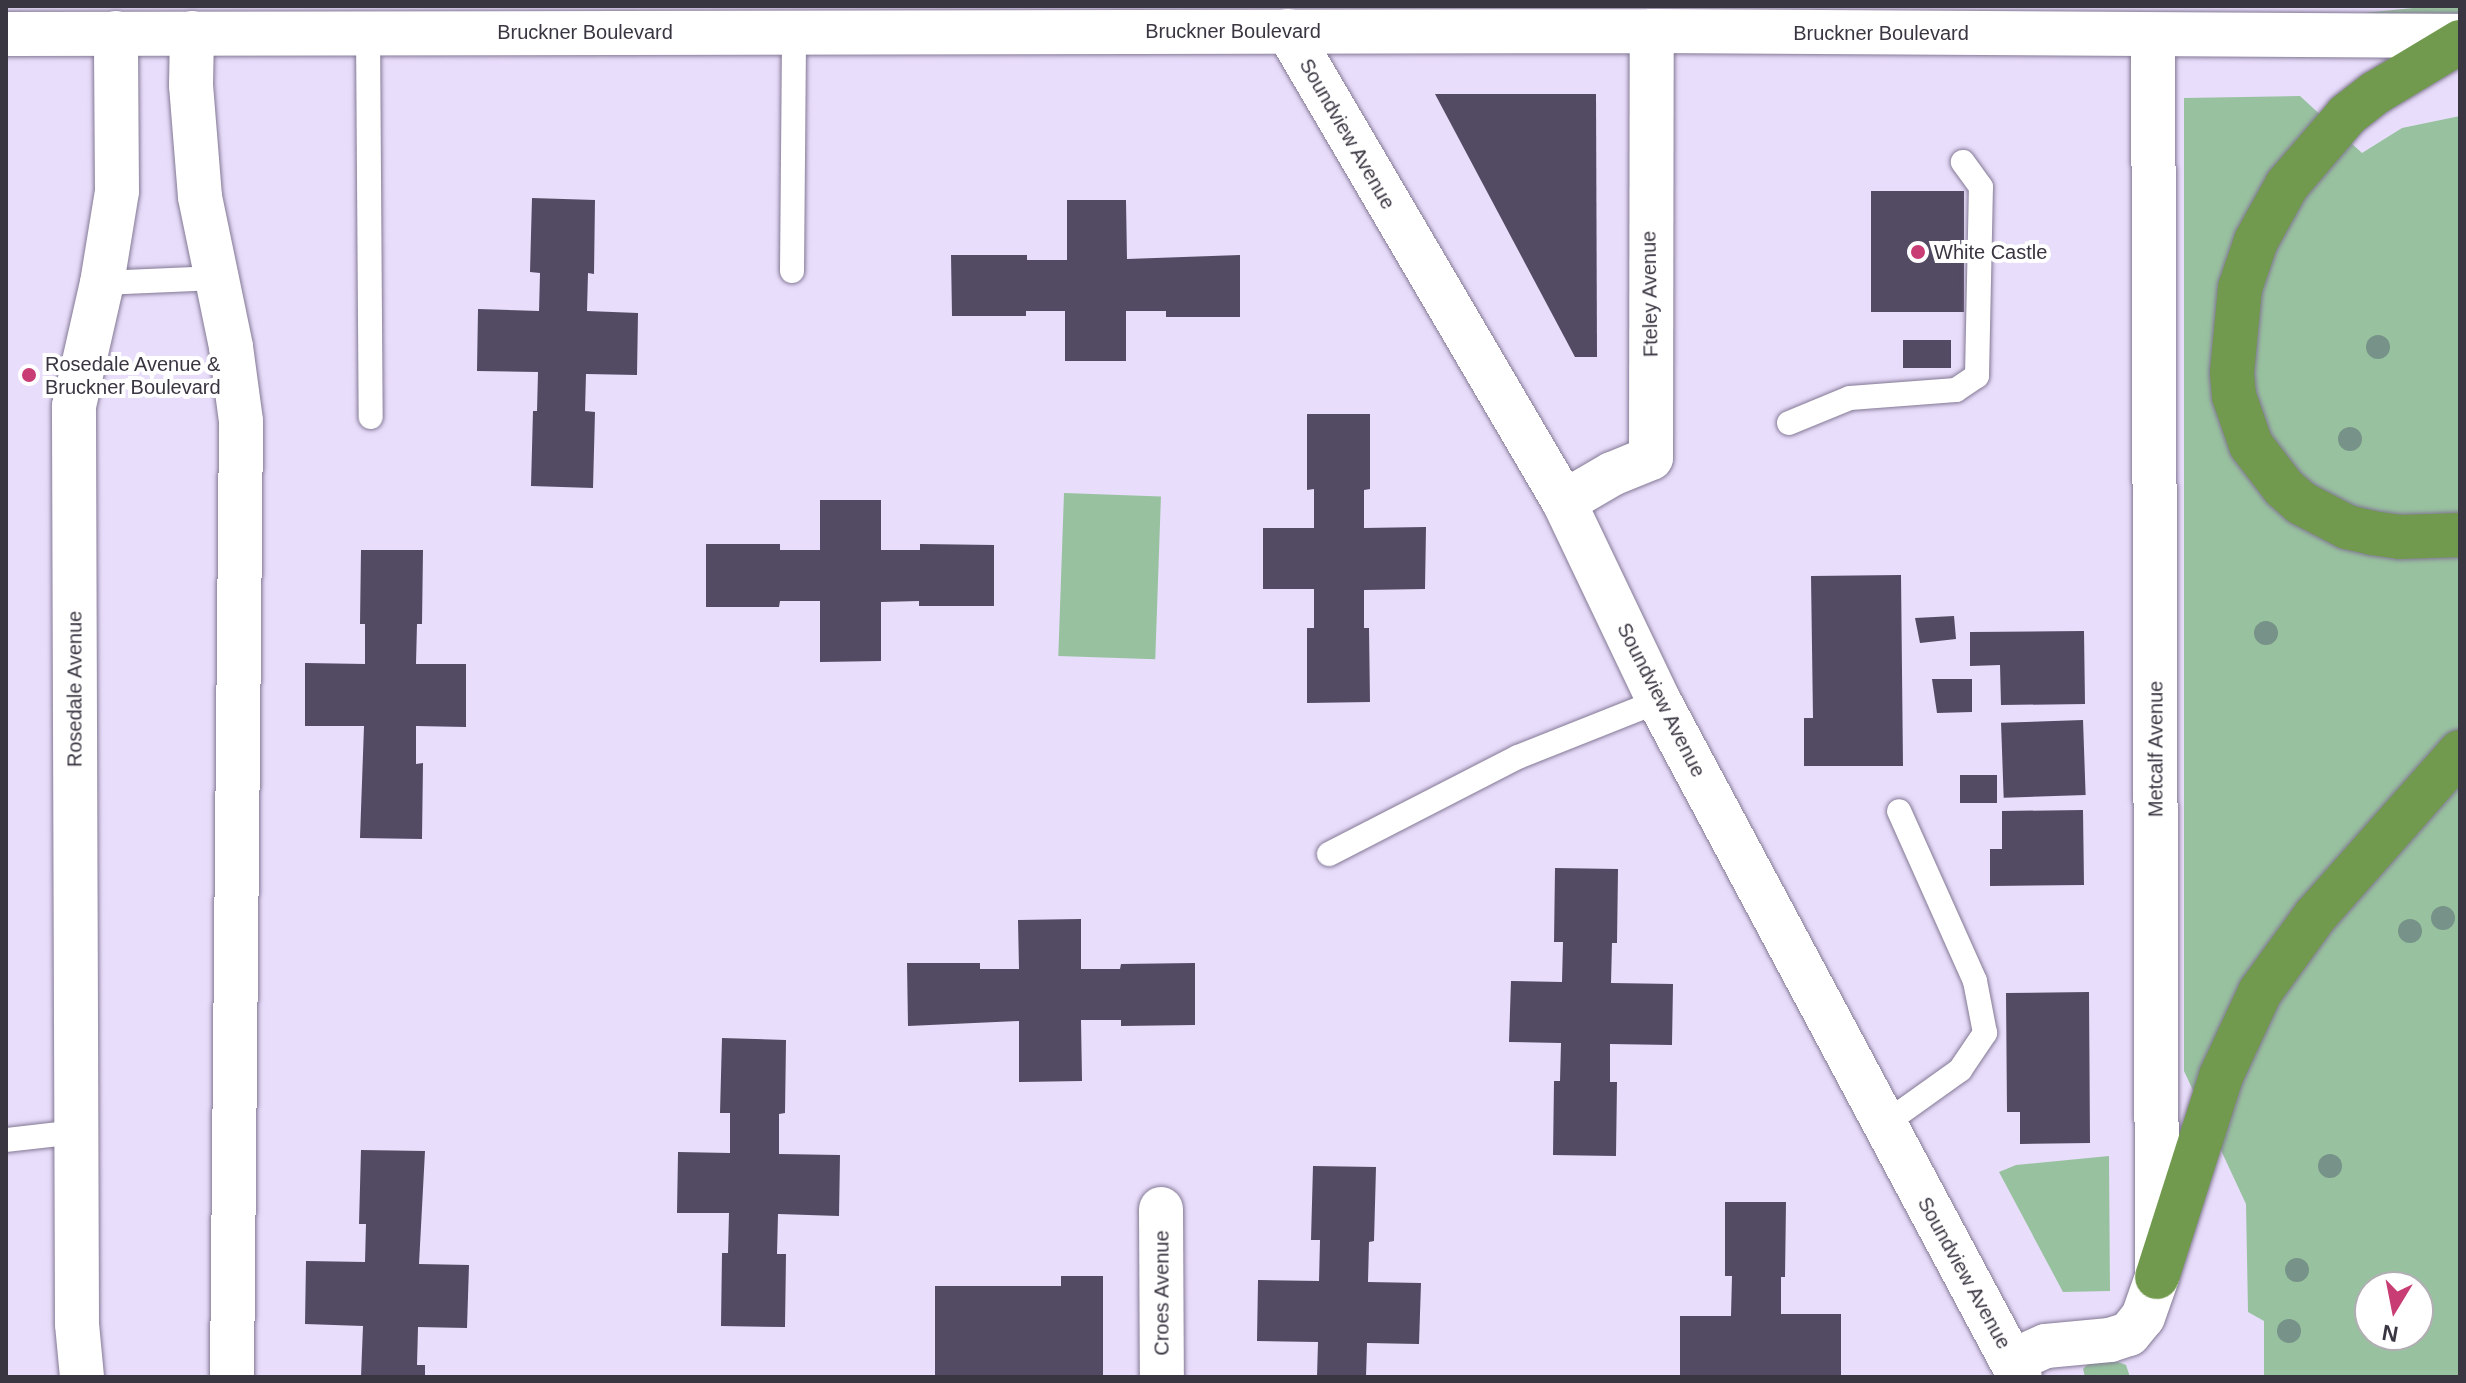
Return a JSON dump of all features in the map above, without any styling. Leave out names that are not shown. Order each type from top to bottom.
[{"type":"highway","points":[[2460,39],[2375,93],[2347,115],[2287,185],[2270,211],[2248,261],[2235,314],[2232,373],[2240,420],[2251,445],[2275,479],[2301,503],[2347,527],[2372,533],[2399,537],[2460,535]]},
{"type":"highway","points":[[2157,1277],[2221,1076],[2260,992],[2315,916],[2460,752]]},
{"type":"street","name":"Bruckner Boulevard","points":[[6,34],[116,20],[191,20],[368,33],[1652,31],[2460,39]]},
{"type":"street","name":"Rosedale Avenue","points":[[82,1377],[77,1324],[74,406],[102,283],[117,191],[116,20]]},
{"type":"street","points":[[191,20],[191,85],[200,197],[241,421],[232,1377]]},
{"type":"street","name":"Soundview Avenue","points":[[1288,31],[1564,502],[1659,701],[2016,1369]]},
{"type":"street","name":"Fteley Avenue","points":[[1564,502],[1612,474],[1651,458],[1652,31]]},
{"type":"street","name":"Metcalf Avenue","points":[[2016,1369],[2046,1346],[2110,1340],[2129,1334],[2143,1317],[2157,1277],[2153,35]]},
{"type":"street","name":"Croes Avenue","points":[[1161,1209],[1162,1377]]},
{"type":"lane","points":[[792,271],[794,32]]},
{"type":"lane","points":[[368,33],[371,417]]},
{"type":"lane","points":[[1789,423],[1850,398],[1956,390],[1977,376],[1981,187],[1963,162]]},
{"type":"lane","points":[[102,283],[217,278]]},
{"type":"lane","points":[[1329,854],[1518,757],[1659,701]]},
{"type":"lane","points":[[1883,1125],[1960,1070],[1985,1033],[1975,981],[1899,811]]},
{"type":"lane","points":[[6,1140],[76,1132]]},
{"type":"green space","points":[[2460,6],[2460,13],[2362,13]]},
{"type":"green space","points":[[2300,96],[2362,153],[2402,128],[2460,116],[2460,1377],[2264,1377],[2264,1321],[2248,1312],[2246,1204],[2184,1071],[2184,98]]},
{"type":"green space","points":[[1064,493],[1161,496],[1155,659],[1058,656]]},
{"type":"green space","points":[[2109,1156],[2110,1291],[2063,1292],[1999,1172],[2016,1165]]},
{"type":"green space","points":[[2090,1362],[2126,1365],[2130,1377],[2085,1377],[2083,1369]]},
{"type":"building","points":[[1435,94],[1596,94],[1597,357],[1575,357]]},
{"type":"building","name":"White Castle","points":[[1871,191],[1964,191],[1964,312],[1871,312]]},
{"type":"building","points":[[532,198],[595,200],[594,274],[588,273],[587,311],[638,313],[637,375],[586,374],[585,411],[595,412],[593,488],[531,486],[533,411],[537,411],[538,372],[477,371],[478,309],[539,311],[540,273],[530,272]]},
{"type":"building","points":[[1067,200],[1126,200],[1127,259],[1240,255],[1240,317],[1166,317],[1166,311],[1126,311],[1126,361],[1065,361],[1065,311],[1026,311],[1026,316],[952,316],[951,255],[1027,255],[1027,260],[1067,260]]},
{"type":"building","points":[[1903,340],[1951,340],[1951,368],[1903,368]]},
{"type":"building","points":[[1307,414],[1370,414],[1370,489],[1364,490],[1364,528],[1426,527],[1425,589],[1364,590],[1364,628],[1369,628],[1370,702],[1307,703],[1307,628],[1314,628],[1314,589],[1263,589],[1263,528],[1314,528],[1314,489],[1307,490]]},
{"type":"building","points":[[820,500],[881,500],[881,550],[920,550],[920,544],[994,545],[994,606],[919,606],[919,601],[881,602],[881,661],[820,662],[820,601],[780,601],[779,607],[706,607],[706,544],[780,544],[780,550],[820,550]]},
{"type":"building","points":[[361,550],[423,550],[422,624],[417,624],[416,664],[466,664],[466,727],[416,726],[416,764],[423,763],[422,839],[360,838],[364,726],[305,726],[305,663],[365,664],[365,624],[360,624]]},
{"type":"building","points":[[1901,575],[1903,766],[1804,766],[1804,718],[1813,718],[1811,576]]},
{"type":"building","points":[[1954,616],[1956,639],[1920,643],[1915,618]]},
{"type":"building","points":[[2084,631],[2085,704],[2001,705],[2000,665],[1970,666],[1970,632]]},
{"type":"building","points":[[1932,679],[1972,679],[1972,712],[1937,713]]},
{"type":"building","points":[[2083,720],[2086,795],[2004,798],[2001,723]]},
{"type":"building","points":[[1960,775],[1997,775],[1997,803],[1960,803]]},
{"type":"building","points":[[2083,810],[2084,885],[1990,886],[1990,849],[2002,849],[2002,811]]},
{"type":"building","points":[[1555,868],[1618,869],[1617,943],[1612,943],[1611,983],[1673,984],[1672,1045],[1610,1044],[1610,1082],[1617,1082],[1616,1156],[1553,1155],[1554,1081],[1560,1081],[1561,1043],[1509,1042],[1511,981],[1562,982],[1563,942],[1554,942]]},
{"type":"building","points":[[1081,919],[1081,969],[1120,969],[1121,964],[1195,963],[1195,1025],[1121,1026],[1121,1020],[1081,1020],[1082,1081],[1019,1082],[1019,1021],[908,1026],[907,963],[980,963],[980,969],[1019,969],[1018,920]]},
{"type":"building","points":[[2089,992],[2090,1143],[2020,1144],[2020,1112],[2007,1112],[2006,993]]},
{"type":"building","points":[[722,1038],[786,1040],[785,1113],[779,1114],[779,1154],[840,1155],[839,1216],[778,1214],[777,1254],[786,1254],[785,1327],[721,1326],[722,1253],[728,1253],[729,1213],[677,1213],[678,1152],[730,1153],[730,1113],[720,1113]]},
{"type":"building","points":[[361,1150],[425,1151],[419,1264],[469,1265],[467,1328],[418,1327],[417,1365],[425,1365],[425,1377],[361,1377],[363,1326],[305,1324],[306,1261],[365,1262],[366,1224],[359,1224]]},
{"type":"building","points":[[1313,1166],[1376,1167],[1374,1241],[1369,1242],[1368,1282],[1421,1283],[1419,1344],[1367,1343],[1366,1377],[1317,1377],[1318,1342],[1257,1341],[1258,1280],[1319,1281],[1320,1240],[1311,1240]]},
{"type":"building","points":[[1725,1202],[1786,1202],[1781,1314],[1841,1314],[1841,1377],[1680,1377],[1680,1316],[1731,1316],[1732,1276],[1725,1276]]},
{"type":"building","points":[[1061,1276],[1103,1276],[1103,1377],[935,1377],[935,1286],[1061,1286]]},
{"type":"place","name":"White Castle","points":[[1918,252]]},
{"type":"place","name":"Rosedale Avenue & Bruckner Boulevard","points":[[29,375]]}]
